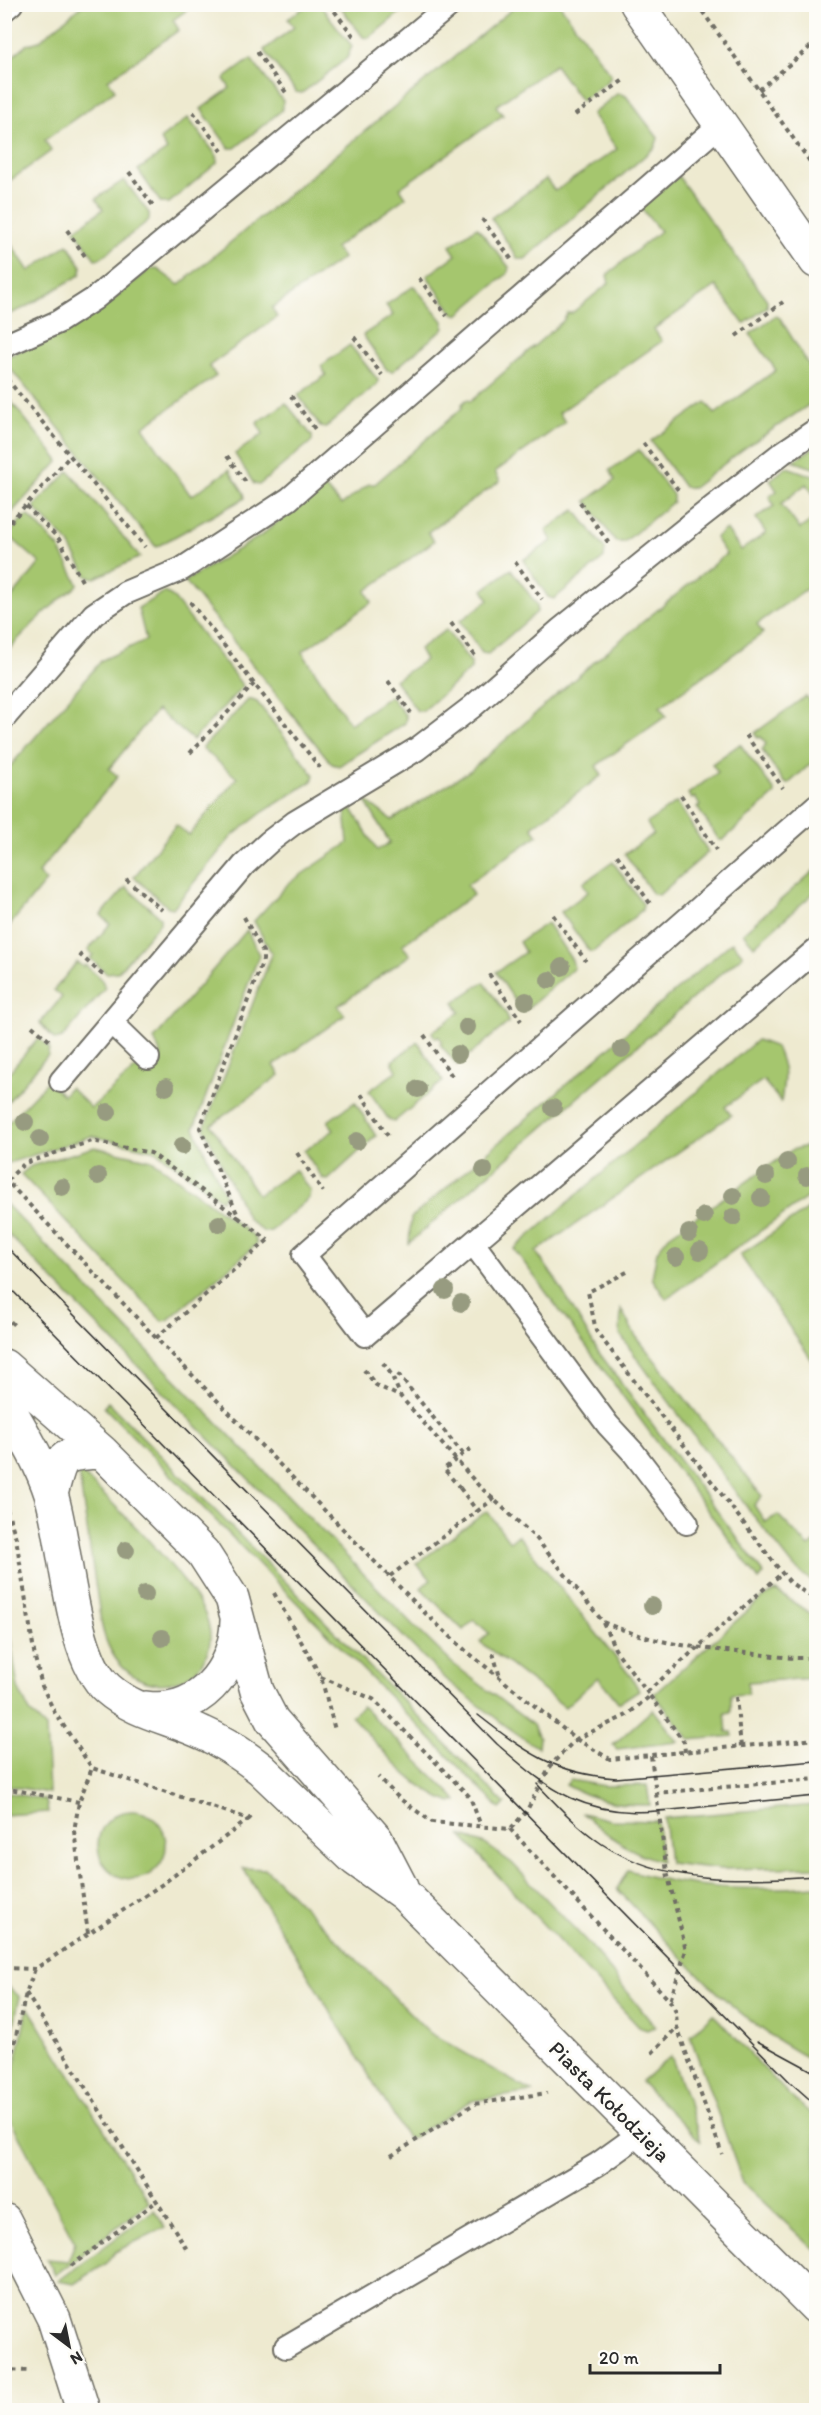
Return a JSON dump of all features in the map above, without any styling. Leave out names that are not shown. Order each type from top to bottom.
[{"type":"street","points":[[637,4],[816,261]]},
{"type":"street","name":"Piasta Kołodzieja","points":[[4,1366],[102,1452],[203,1552],[226,1586],[237,1611],[258,1691],[272,1720],[283,1736],[326,1780],[376,1839],[404,1894]]},
{"type":"street","name":"Piasta Kołodzieja","points":[[4,1400],[36,1458],[51,1494],[84,1652],[94,1674],[108,1689],[129,1704],[203,1732],[244,1756],[261,1769],[356,1859],[404,1894],[816,2307]]},
{"type":"street","name":"Piasta Kołodzieja","points":[[51,1494],[59,1464],[73,1454],[102,1452]]},
{"type":"street","name":"Piasta Kołodzieja","points":[[138,1707],[153,1709],[180,1706],[195,1700],[207,1691],[217,1680],[233,1650],[237,1631],[237,1611]]},
{"type":"street","points":[[5,2221],[54,2319],[83,2410]]},
{"type":"lane","points":[[4,10],[11,4]]},
{"type":"lane","points":[[4,345],[58,322],[94,299],[451,4]]},
{"type":"lane","points":[[4,718],[94,614],[125,593],[182,569],[289,499],[721,124]]},
{"type":"lane","points":[[61,1081],[244,865],[269,842],[294,824],[417,749],[472,707],[561,629],[782,453],[816,430]]},
{"type":"lane","points":[[816,806],[304,1255],[366,1335],[816,950]]},
{"type":"lane","points":[[111,1022],[148,1058]]},
{"type":"lane","points":[[473,1243],[608,1425],[633,1452],[687,1523]]},
{"type":"lane","points":[[286,2347],[598,2164],[641,2133]]},
{"type":"path","points":[[329,4],[357,41]]},
{"type":"path","points":[[697,4],[816,170]]},
{"type":"path","points":[[759,90],[816,42]]},
{"type":"path","points":[[257,52],[290,97]]},
{"type":"path","points":[[575,115],[624,79]]},
{"type":"path","points":[[193,112],[223,153]]},
{"type":"path","points":[[129,172],[155,209]]},
{"type":"path","points":[[482,219],[513,263]]},
{"type":"path","points":[[67,230],[90,264]]},
{"type":"path","points":[[419,278],[447,316]]},
{"type":"path","points":[[736,336],[783,302]]},
{"type":"path","points":[[354,337],[388,384]]},
{"type":"path","points":[[4,376],[169,575],[341,796]]},
{"type":"path","points":[[291,396],[323,440]]},
{"type":"path","points":[[643,443],[680,493]]},
{"type":"path","points":[[4,529],[70,456]]},
{"type":"path","points":[[227,456],[252,490]]},
{"type":"path","points":[[579,502],[612,547]]},
{"type":"path","points":[[26,506],[59,539],[80,575],[85,589]]},
{"type":"path","points":[[515,562],[545,604]]},
{"type":"path","points":[[451,623],[477,658]]},
{"type":"path","points":[[388,681],[412,715]]},
{"type":"path","points":[[190,753],[254,684]]},
{"type":"path","points":[[746,735],[787,794]]},
{"type":"path","points":[[681,795],[718,853]]},
{"type":"path","points":[[617,855],[654,908]]},
{"type":"path","points":[[126,879],[164,912]]},
{"type":"path","points":[[553,915],[588,964]]},
{"type":"path","points":[[239,1218],[200,1128],[263,960],[263,952],[250,926]]},
{"type":"path","points":[[79,954],[106,977]]},
{"type":"path","points":[[489,974],[521,1022]]},
{"type":"path","points":[[32,1026],[53,1044]]},
{"type":"path","points":[[424,1035],[455,1080]]},
{"type":"path","points":[[361,1094],[389,1137]]},
{"type":"path","points":[[304,1255],[274,1245],[151,1153],[92,1141],[25,1163],[6,1179],[156,1338],[446,1632],[576,1739],[610,1759],[816,1739]]},
{"type":"path","points":[[297,1153],[323,1193]]},
{"type":"path","points":[[156,1338],[268,1240]]},
{"type":"path","points":[[627,1272],[588,1292],[596,1331],[782,1573],[791,1583],[816,1600]]},
{"type":"path","points":[[382,1362],[391,1374],[400,1396],[480,1486],[536,1538],[603,1622],[615,1649],[684,1742],[686,1752]]},
{"type":"path","points":[[358,1363],[376,1385],[400,1396]]},
{"type":"path","points":[[398,1374],[463,1454]]},
{"type":"path","points":[[472,1448],[444,1469],[477,1510]]},
{"type":"path","points":[[390,1576],[495,1498]]},
{"type":"path","points":[[510,1829],[526,1812],[551,1765],[576,1739],[627,1715],[696,1648],[782,1573]]},
{"type":"path","points":[[603,1622],[635,1636],[696,1648],[816,1657]]},
{"type":"path","points":[[493,1653],[500,1677]]},
{"type":"path","points":[[321,1677],[373,1699],[470,1797],[481,1826]]},
{"type":"path","points":[[736,1697],[741,1747]]},
{"type":"path","points":[[651,1756],[667,1872],[686,1950],[670,2001]]},
{"type":"path","points":[[88,1933],[74,1831],[79,1802],[92,1768]]},
{"type":"path","points":[[376,1775],[400,1799],[432,1822],[510,1829],[670,2001],[676,2012],[677,2027],[726,2165]]},
{"type":"path","points":[[656,1793],[816,1779]]},
{"type":"path","points":[[4,1788],[79,1802]]},
{"type":"path","points":[[4,1968],[34,1969],[164,1883],[249,1819]]},
{"type":"path","points":[[4,2087],[34,1969]]},
{"type":"path","points":[[26,1994],[188,2252]]},
{"type":"path","points":[[652,2053],[677,2027]]},
{"type":"path","points":[[391,2156],[474,2104],[547,2092]]},
{"type":"path","points":[[36,2286],[55,2278],[157,2201]]},
{"type":"green space","points":[[83,5],[194,5],[173,20],[179,30],[108,80],[115,90],[45,140],[51,151],[5,184],[5,63],[26,45],[39,41]]},
{"type":"green space","points":[[308,5],[320,5],[352,46],[347,58],[302,93],[296,92],[264,50],[294,27],[288,19]]},
{"type":"green space","points":[[339,5],[409,5],[369,38],[363,37]]},
{"type":"green space","points":[[517,5],[560,5],[611,75],[609,80],[581,101],[555,65],[496,106],[503,115],[400,188],[406,197],[335,248],[343,258],[272,308],[277,317],[209,366],[216,376],[143,427],[191,496],[229,470],[245,498],[156,547],[5,362],[5,358],[104,307],[150,269],[156,268],[179,285]]},
{"type":"green space","points":[[251,59],[283,101],[282,110],[235,148],[229,148],[201,109],[230,88],[224,79]]},
{"type":"green space","points":[[618,93],[626,96],[658,138],[655,147],[525,259],[518,259],[491,218],[546,179],[555,191],[617,149],[592,114]]},
{"type":"green space","points":[[188,118],[217,156],[217,163],[169,203],[161,203],[138,170],[167,150],[160,139]]},
{"type":"green space","points":[[678,176],[767,300],[767,307],[744,324],[716,286],[654,329],[662,341],[559,413],[565,422],[495,472],[500,481],[428,532],[434,541],[366,591],[372,602],[302,652],[350,724],[390,696],[406,716],[405,723],[339,766],[332,764],[185,581],[262,535],[322,484],[341,505],[369,484],[375,484],[462,408],[466,400],[471,401],[563,321],[568,313],[572,313],[609,283],[607,275],[660,231],[640,207]]},
{"type":"green space","points":[[124,180],[149,213],[149,220],[101,258],[95,259],[75,230],[103,209],[96,199]]},
{"type":"green space","points":[[477,227],[509,267],[508,273],[458,315],[453,313],[427,276],[456,255],[450,246]]},
{"type":"green space","points":[[5,235],[29,271],[68,244],[82,267],[80,275],[24,308],[5,316]]},
{"type":"green space","points":[[414,286],[443,321],[444,328],[393,371],[387,370],[363,335],[393,315],[386,305]]},
{"type":"green space","points":[[775,316],[780,318],[816,377],[816,400],[742,450],[693,488],[684,487],[651,441],[706,402],[715,414],[776,370],[750,334]]},
{"type":"green space","points":[[350,345],[378,380],[377,384],[325,428],[321,427],[298,395],[326,375],[321,366]]},
{"type":"green space","points":[[5,394],[59,461],[4,520]]},
{"type":"green space","points":[[286,403],[312,436],[312,441],[259,485],[254,484],[235,454],[263,434],[257,423]]},
{"type":"green space","points":[[816,446],[816,469],[793,461]]},
{"type":"green space","points":[[639,450],[673,495],[673,502],[624,542],[616,542],[586,501],[615,480],[610,470]]},
{"type":"green space","points":[[787,467],[816,477],[816,497],[806,484],[781,504],[800,529],[816,517],[816,582],[757,624],[763,633],[660,707],[666,716],[596,766],[602,775],[532,827],[538,835],[467,885],[473,895],[402,945],[410,955],[338,1006],[345,1015],[274,1065],[280,1075],[211,1125],[258,1195],[295,1170],[310,1190],[309,1198],[271,1231],[264,1232],[248,1219],[204,1128],[272,954],[254,921],[289,883],[348,843],[345,809],[350,806],[377,850],[390,843],[364,799],[392,820],[471,770],[601,656],[726,554],[715,538],[726,529],[741,550],[766,533],[756,518],[774,506],[769,497],[777,491],[770,480]]},
{"type":"green space","points":[[69,471],[140,557],[95,578],[87,576],[68,542],[35,509],[35,505]]},
{"type":"green space","points":[[575,510],[605,549],[604,558],[554,599],[548,597],[523,560],[552,541],[546,530]]},
{"type":"green space","points":[[29,516],[59,548],[78,584],[40,617],[5,654],[5,606],[40,563],[8,535],[24,517]]},
{"type":"green space","points":[[511,569],[537,605],[537,612],[488,654],[482,653],[460,621],[489,600],[483,590]]},
{"type":"green space","points":[[164,592],[172,596],[243,686],[193,740],[157,710],[109,769],[118,776],[38,873],[46,881],[5,931],[5,772],[102,660],[146,640],[138,608]]},
{"type":"green space","points":[[446,630],[471,663],[471,669],[423,711],[417,711],[395,680],[425,660],[419,649]]},
{"type":"green space","points":[[806,696],[816,708],[816,759],[788,784],[784,782],[762,750],[766,744],[755,733]]},
{"type":"green space","points":[[249,699],[257,702],[314,775],[312,781],[263,812],[232,836],[173,908],[168,907],[134,877],[176,825],[189,835],[237,778],[202,748]]},
{"type":"green space","points":[[740,744],[775,794],[723,840],[719,840],[697,807],[700,806],[695,797],[692,799],[688,794],[718,772],[712,764]]},
{"type":"green space","points":[[677,802],[708,852],[659,895],[653,894],[625,854],[653,834],[647,823]]},
{"type":"green space","points":[[613,862],[643,904],[642,910],[593,952],[589,951],[561,912],[588,892],[583,883]]},
{"type":"green space","points":[[816,869],[816,891],[754,946],[743,933]]},
{"type":"green space","points":[[126,887],[160,917],[160,923],[118,972],[106,973],[90,958],[93,955],[88,950],[110,924],[101,915]]},
{"type":"green space","points":[[547,923],[572,960],[574,968],[526,1010],[521,1010],[496,972],[525,952],[519,942]]},
{"type":"green space","points":[[247,930],[259,955],[194,1128],[225,1195],[221,1200],[156,1151],[92,1136],[9,1163],[5,1159],[5,1126],[47,1082],[63,1095],[70,1087],[91,1108],[136,1068],[145,1071],[161,1055],[154,1039]]},
{"type":"green space","points":[[732,942],[743,955],[409,1243],[411,1218]]},
{"type":"green space","points":[[77,962],[83,967],[85,965],[102,980],[105,988],[62,1038],[55,1040],[40,1023],[62,997],[54,990]]},
{"type":"green space","points":[[484,982],[507,1015],[508,1023],[457,1065],[440,1044],[442,1042],[438,1036],[435,1038],[432,1032],[460,1012],[454,1002]]},
{"type":"green space","points":[[38,1038],[49,1047],[48,1055],[5,1105],[5,1073],[7,1075]]},
{"type":"green space","points":[[757,1040],[776,1047],[782,1062],[784,1074],[781,1102],[763,1080],[725,1107],[731,1115],[536,1252],[556,1280],[597,1350],[764,1574],[759,1580],[514,1249]]},
{"type":"green space","points":[[418,1042],[443,1081],[394,1122],[389,1120],[369,1091],[397,1071],[392,1061]]},
{"type":"green space","points":[[355,1102],[376,1136],[328,1180],[323,1179],[304,1151],[334,1130],[328,1121]]},
{"type":"green space","points":[[816,1143],[816,1191],[666,1299],[652,1278],[657,1251],[669,1236],[792,1150]]},
{"type":"green space","points":[[95,1147],[152,1160],[255,1237],[257,1244],[168,1320],[162,1321],[21,1174],[31,1166]]},
{"type":"green space","points":[[5,1203],[415,1627],[452,1663],[533,1725],[539,1738],[538,1748],[445,1679],[5,1231]]},
{"type":"green space","points":[[816,1204],[816,1366],[740,1255]]},
{"type":"green space","points":[[621,1309],[635,1335],[762,1496],[754,1505],[765,1522],[778,1515],[809,1547],[816,1542],[816,1585],[794,1567],[749,1510],[628,1346],[620,1334]]},
{"type":"green space","points":[[108,1402],[505,1804],[500,1809],[104,1407]]},
{"type":"green space","points":[[78,1469],[160,1553],[185,1583],[203,1610],[210,1639],[204,1659],[191,1674],[172,1682],[151,1683],[130,1673],[112,1654],[101,1622]]},
{"type":"green space","points":[[487,1511],[510,1542],[518,1535],[632,1678],[639,1690],[619,1703],[598,1677],[565,1707],[480,1642],[489,1633],[474,1620],[463,1630],[421,1588],[431,1579],[416,1564]]},
{"type":"green space","points":[[776,1591],[816,1617],[816,1678],[748,1682],[748,1694],[731,1695],[731,1712],[725,1713],[727,1732],[732,1732],[733,1736],[690,1740],[654,1694],[762,1598]]},
{"type":"green space","points":[[4,1597],[18,1688],[30,1712],[46,1728],[49,1793],[5,1785]]},
{"type":"green space","points":[[362,1706],[457,1801],[451,1803],[436,1796],[397,1766],[351,1716]]},
{"type":"green space","points":[[653,1709],[678,1742],[617,1749],[613,1745]]},
{"type":"green space","points":[[570,1780],[605,1786],[647,1785],[650,1805],[617,1803],[586,1795],[566,1785]]},
{"type":"green space","points":[[5,1792],[46,1800],[48,1812],[5,1815]]},
{"type":"green space","points":[[816,1805],[816,1867],[721,1869],[669,1863],[664,1818]]},
{"type":"green space","points":[[125,1811],[139,1811],[151,1816],[161,1826],[166,1845],[161,1864],[151,1874],[139,1879],[125,1879],[113,1874],[103,1864],[98,1852],[98,1838],[103,1826],[113,1816]]},
{"type":"green space","points":[[582,1813],[610,1820],[657,1821],[661,1861],[628,1848]]},
{"type":"green space","points":[[460,1835],[485,1844],[512,1863],[591,1946],[655,2027],[647,2030],[639,2027]]},
{"type":"green space","points":[[243,1868],[266,1869],[430,2033],[532,2092],[471,2101],[413,2137],[407,2138]]},
{"type":"green space","points":[[628,1870],[674,1882],[721,1887],[816,1886],[816,2062],[759,2027],[709,1985],[685,1961],[617,1889]]},
{"type":"green space","points":[[5,1984],[20,1997],[5,2066]]},
{"type":"green space","points":[[28,2007],[149,2202],[55,2275],[47,2259],[68,2261],[75,2243],[5,2110]]},
{"type":"green space","points":[[713,2014],[789,2095],[816,2118],[816,2251],[743,2183],[690,2036]]},
{"type":"green space","points":[[671,2056],[688,2101],[701,2142],[641,2082]]},
{"type":"green space","points":[[154,2210],[165,2227],[115,2252],[107,2263],[74,2284],[58,2281]]},
{"type":"tram line","points":[[4,1244],[497,1744],[541,1780],[561,1793],[588,1805],[640,1812],[816,1796]]},
{"type":"tram line","points":[[4,1282],[790,2082],[816,2105]]},
{"type":"tram line","points":[[478,1715],[526,1750],[541,1758],[575,1772],[594,1776],[616,1778],[816,1761]]},
{"type":"tram line","points":[[537,1784],[593,1838],[626,1857],[652,1867],[678,1873],[733,1879],[816,1876]]},
{"type":"tram line","points":[[757,2041],[816,2073]]}]
